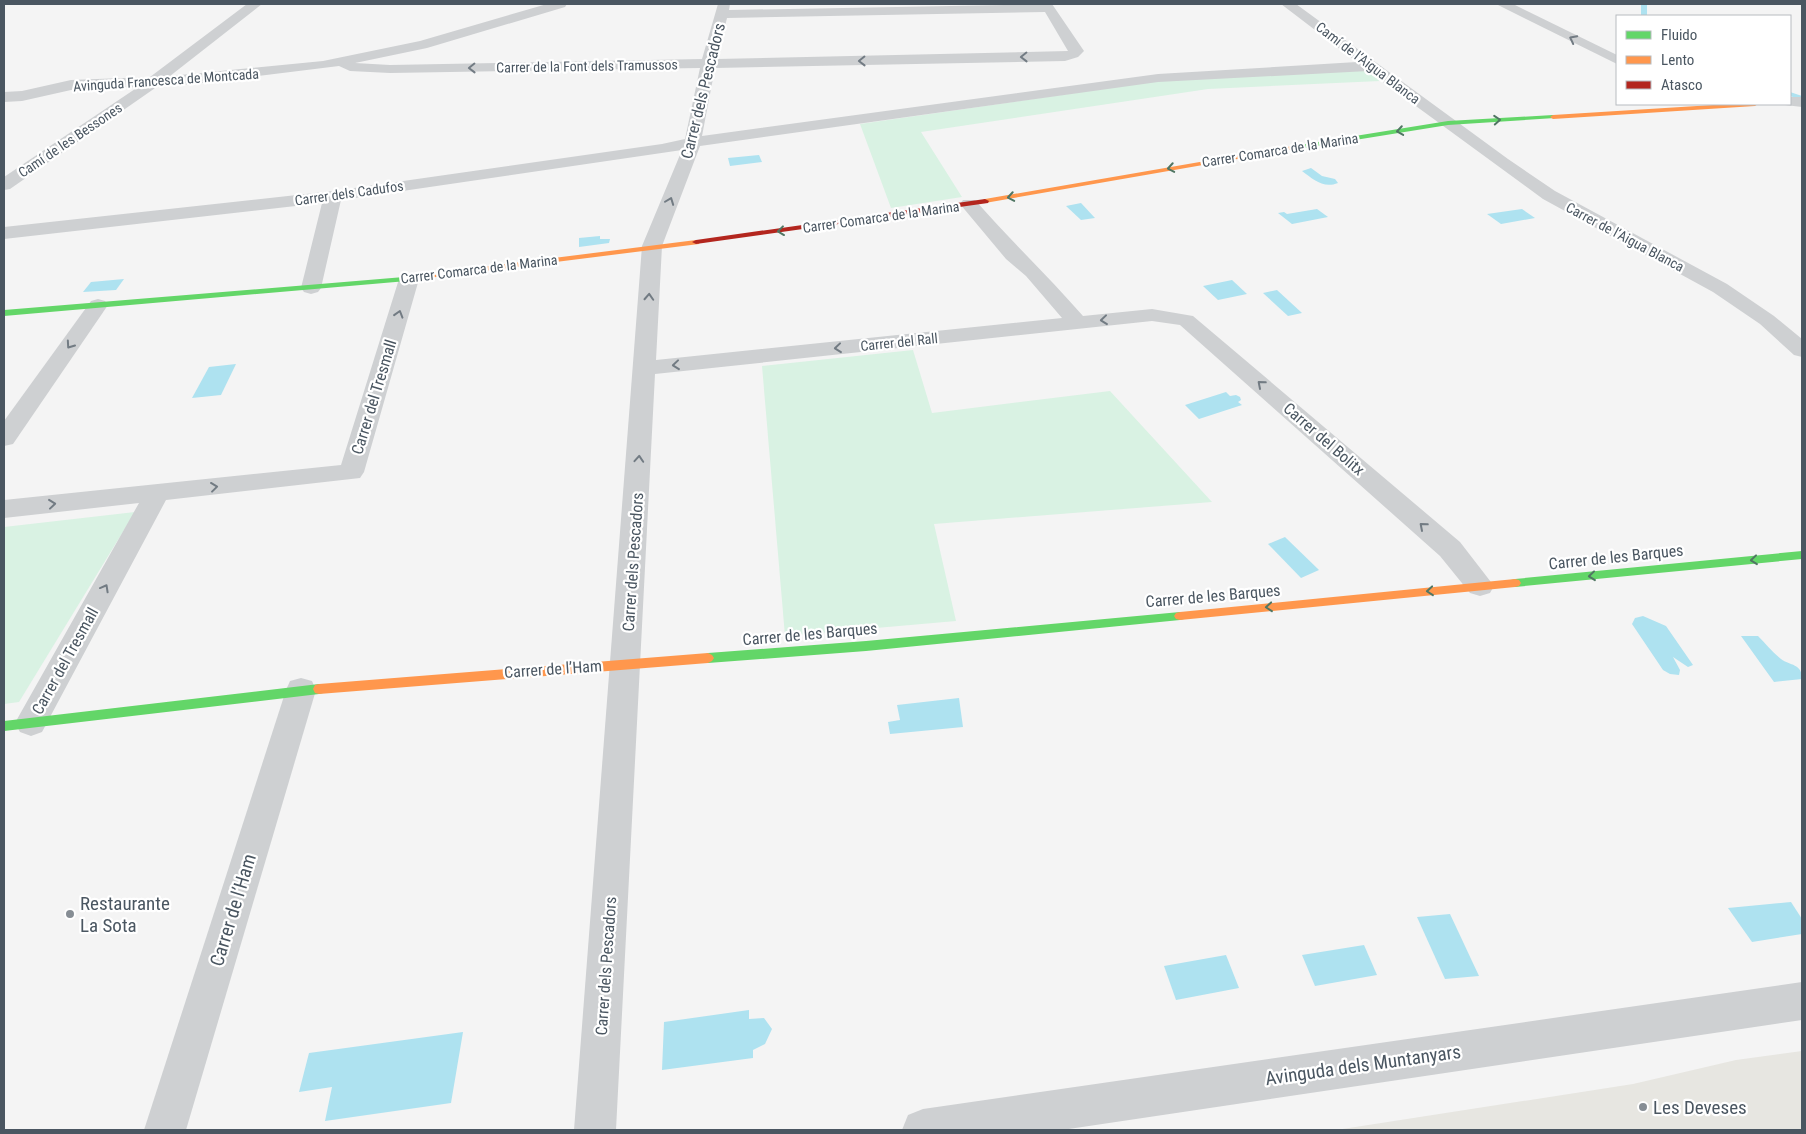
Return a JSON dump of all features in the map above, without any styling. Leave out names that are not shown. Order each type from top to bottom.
[{"type":"street","name":"Camí de les Bessones","points":[[4,185],[153,82],[254,4]]},
{"type":"street","name":"Avinguda Francesca de Montcada","points":[[4,97],[22,96],[70,85],[239,77],[342,62],[422,45],[560,4]]},
{"type":"street","name":"Camí de l’Aigua Blanca","points":[[1288,4],[1448,123]]},
{"type":"street","points":[[1502,4],[1616,60]]},
{"type":"street","points":[[723,9],[1048,6],[1076,51],[1073,54],[1092,64],[1105,85]]},
{"type":"street","name":"Carrer dels Pescadors","points":[[595,1130],[652,246],[693,142],[708,64],[723,9]]},
{"type":"street","name":"Carrer de la Font dels Tramussos","points":[[342,62],[350,67],[390,69],[1056,57],[1073,54]]},
{"type":"street","name":"Carrer dels Cadufos","points":[[4,233],[333,196],[662,149],[693,142],[1166,77],[1372,66]]},
{"type":"street","name":"Carrer Comarca de la Marina","points":[[4,313],[409,279],[652,246],[865,220],[1448,123],[1715,105]]},
{"type":"street","name":"Carrer de l’Aigua Blanca","points":[[1448,123],[1549,195],[1742,302],[1802,350]]},
{"type":"street","points":[[311,288],[333,196]]},
{"type":"street","points":[[970,204],[1013,255],[1034,272],[1078,323]]},
{"type":"street","name":"Carrer del Tresmall","points":[[4,509],[351,472],[409,279]]},
{"type":"street","points":[[4,438],[98,305]]},
{"type":"street","name":"Carrer del Rall","points":[[645,368],[1152,315]]},
{"type":"street","name":"Carrer del Bolitx","points":[[1152,315],[1186,320],[1200,331],[1450,549],[1480,586]]},
{"type":"street","name":"Carrer del Tresmall","points":[[17,724],[157,494]]},
{"type":"street","name":"Carrer de les Barques","points":[[626,665],[875,645],[1802,555]]},
{"type":"street","name":"Carrer de l’Ham","points":[[17,724],[301,690],[626,665]]},
{"type":"street","name":"Carrer de l’Ham","points":[[165,1130],[301,690]]},
{"type":"street","name":"Avinguda dels Muntanyars","points":[[923,1130],[1802,1000]]},
{"type":"green space","points":[[1364,69],[1380,81],[1208,89],[921,132],[962,197],[891,208],[860,124],[1158,81]]},
{"type":"green space","points":[[913,350],[932,413],[1110,391],[1212,502],[934,524],[956,621],[785,636],[762,366]]},
{"type":"green space","points":[[135,512],[19,702],[4,704],[4,527]]},
{"type":"sand","name":"Les Deveses","points":[[1802,1051],[1802,1130],[1336,1130],[1633,1084],[1736,1060]]},
{"type":"water","points":[[759,155],[762,162],[730,166],[728,158]]},
{"type":"water","points":[[1311,168],[1322,176],[1335,179],[1338,183],[1333,185],[1323,184],[1302,171]]},
{"type":"water","points":[[1081,203],[1095,218],[1081,220],[1066,206]]},
{"type":"water","points":[[1317,209],[1328,217],[1292,224],[1278,213],[1284,212],[1287,214]]},
{"type":"water","points":[[1522,209],[1535,218],[1501,224],[1487,214]]},
{"type":"water","points":[[600,236],[600,239],[610,239],[609,243],[579,247],[579,238]]},
{"type":"water","points":[[124,279],[116,290],[83,292],[91,282]]},
{"type":"water","points":[[1232,280],[1247,294],[1218,300],[1203,286]]},
{"type":"water","points":[[1277,290],[1302,313],[1288,316],[1263,293]]},
{"type":"water","points":[[236,364],[221,395],[192,398],[209,367]]},
{"type":"water","points":[[1226,392],[1230,396],[1236,395],[1240,397],[1241,400],[1238,402],[1242,405],[1199,419],[1185,405]]},
{"type":"water","points":[[1285,537],[1319,570],[1301,578],[1268,544]]},
{"type":"water","points":[[1643,616],[1666,626],[1693,665],[1688,667],[1673,657],[1680,670],[1679,675],[1670,674],[1663,670],[1632,624],[1635,618]]},
{"type":"water","points":[[1741,636],[1758,636],[1781,659],[1798,667],[1802,679],[1774,682]]},
{"type":"water","points":[[959,698],[963,727],[890,734],[888,722],[900,720],[897,705]]},
{"type":"water","points":[[1791,902],[1802,919],[1802,934],[1752,942],[1728,908]]},
{"type":"water","points":[[1450,914],[1479,976],[1445,979],[1417,917]]},
{"type":"water","points":[[1364,945],[1377,975],[1315,986],[1302,955]]},
{"type":"water","points":[[1226,955],[1239,988],[1176,1000],[1164,966]]},
{"type":"water","points":[[749,1010],[749,1019],[764,1018],[772,1029],[765,1044],[753,1050],[753,1058],[662,1070],[664,1022]]},
{"type":"water","points":[[463,1032],[451,1103],[325,1121],[332,1087],[299,1092],[309,1053]]},
{"type":"waterway","points":[[1644,4],[1644,15]]},
{"type":"waterway","points":[[1791,94],[1802,98]]},
{"type":"traffic: fast","points":[[1293,148],[1448,123],[1553,117]]},
{"type":"traffic: fast","points":[[4,313],[404,279]]},
{"type":"traffic: fast","points":[[1515,583],[1802,555]]},
{"type":"traffic: fast","points":[[708,658],[866,646],[1180,616]]},
{"type":"traffic: fast","points":[[4,726],[319,689]]},
{"type":"traffic: slow","points":[[1553,117],[1739,105]]},
{"type":"traffic: slow","points":[[985,201],[1293,148]]},
{"type":"traffic: slow","points":[[404,279],[696,242]]},
{"type":"traffic: slow","points":[[1180,616],[1515,583]]},
{"type":"traffic: slow","points":[[319,689],[708,658]]},
{"type":"traffic: jam","points":[[696,242],[985,201]]},
{"type":"place","name":"Restaurante La Sota","points":[[70,914]]},
{"type":"place","name":"Les Deveses","points":[[1643,1107]]}]
